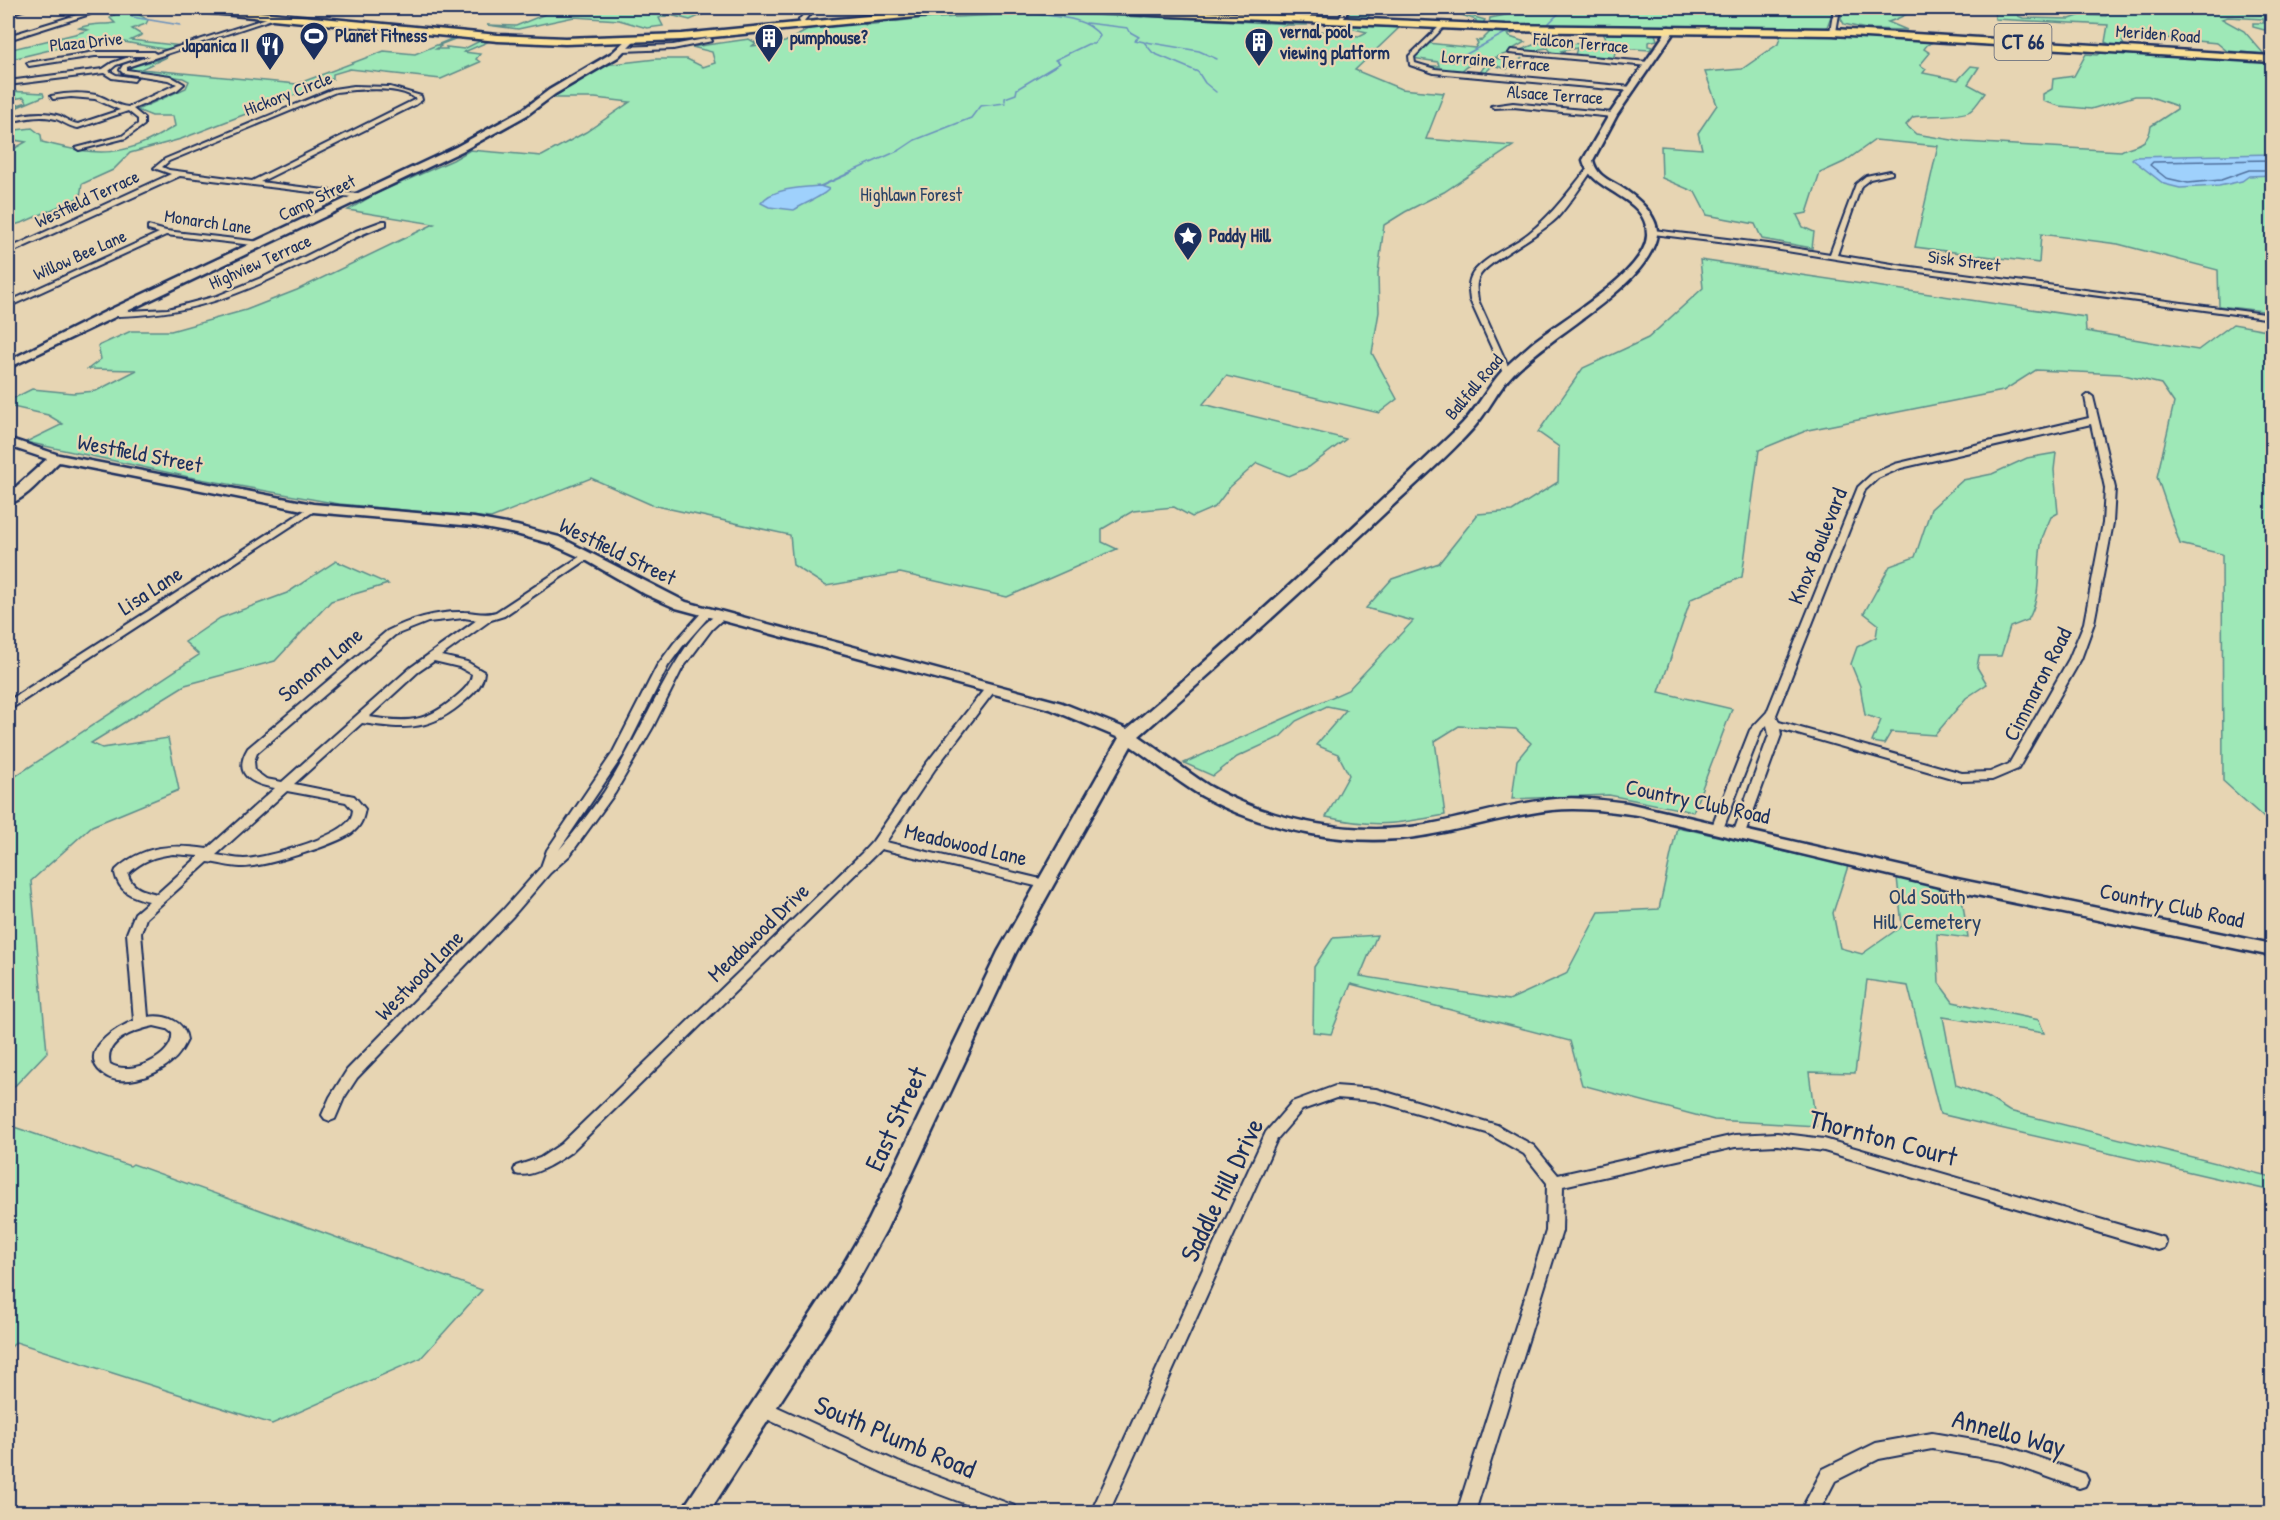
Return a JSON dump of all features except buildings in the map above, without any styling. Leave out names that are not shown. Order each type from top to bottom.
[{"type":"highway","name":"CT 66","points":[[192,8],[513,39],[627,45],[804,25]]},
{"type":"highway","name":"Meriden Road","points":[[804,25],[922,13],[999,9],[1077,9],[1443,25],[1833,32],[2272,59]]},
{"type":"main road","points":[[8,12],[23,8]]},
{"type":"main road","points":[[1653,232],[1651,222],[1637,205],[1624,193],[1600,180],[1590,169],[1588,160],[1669,30]]},
{"type":"main road","name":"Camp Street","points":[[8,365],[109,314],[443,157],[508,122],[627,45]]},
{"type":"main road","name":"Ballfall Road","points":[[1128,736],[1242,639],[1471,423],[1507,373],[1535,347],[1621,284],[1645,253],[1653,232]]},
{"type":"main road","name":"Westfield Street","points":[[8,442],[56,459],[313,508],[474,522],[517,530],[554,540],[583,553],[650,591],[713,615],[1056,706],[1094,719],[1128,736]]},
{"type":"main road","points":[[8,500],[56,459]]},
{"type":"main road","name":"Country Club Road","points":[[1128,736],[1180,775],[1208,792],[1285,821],[1325,830],[1371,833],[1419,832],[1520,810],[1580,804],[1638,810],[1952,884],[2272,950]]},
{"type":"main road","name":"East Street","points":[[695,1512],[848,1276],[878,1224],[987,992],[1044,884],[1128,736]]},
{"type":"street","points":[[8,38],[87,14],[53,8]]},
{"type":"street","points":[[804,25],[801,21],[803,17],[820,8]]},
{"type":"street","points":[[1340,21],[1346,8]]},
{"type":"street","points":[[1833,32],[1837,8]]},
{"type":"street","name":"Plaza Drive","points":[[180,82],[170,78],[124,71],[125,66],[274,17]]},
{"type":"street","name":"Lorraine Terrace","points":[[1443,25],[1409,59],[1414,66],[1434,71],[1632,89]]},
{"type":"street","points":[[627,45],[673,47],[710,40]]},
{"type":"street","name":"Falcon Terrace","points":[[1511,52],[1648,64]]},
{"type":"street","name":"Plaza Drive","points":[[29,64],[80,56],[147,53],[160,56]]},
{"type":"street","name":"Plaza Drive","points":[[8,83],[105,71],[120,62],[147,53]]},
{"type":"street","name":"Plaza Drive","points":[[105,71],[117,77],[167,84],[180,82]]},
{"type":"street","points":[[8,120],[29,116],[49,116],[76,126],[129,109],[175,89],[180,82]]},
{"type":"street","name":"Hickory Circle","points":[[178,174],[157,168],[167,160],[335,90],[364,88],[404,92],[419,97],[419,100],[413,104],[252,183]]},
{"type":"street","points":[[53,97],[71,95],[96,97],[118,108],[129,109],[141,118],[138,129],[116,139],[79,148]]},
{"type":"street","name":"Alsace Terrace","points":[[1494,106],[1513,105],[1614,115]]},
{"type":"street","points":[[1507,373],[1474,300],[1472,287],[1475,276],[1484,266],[1530,236],[1554,216],[1590,169]]},
{"type":"street","points":[[1833,256],[1858,184],[1868,177],[1890,173]]},
{"type":"street","points":[[178,174],[357,196]]},
{"type":"street","name":"Westfield Terrace","points":[[8,252],[178,174]]},
{"type":"street","name":"Highview Terrace","points":[[109,314],[167,312],[225,297],[383,223]]},
{"type":"street","name":"Monarch Lane","points":[[151,228],[165,232],[261,244]]},
{"type":"street","name":"Willow Bee Lane","points":[[8,304],[165,232]]},
{"type":"street","name":"Sisk Street","points":[[1653,232],[1833,256],[1913,270],[2272,317]]},
{"type":"street","name":"Cimmaron Road","points":[[1770,719],[1962,777],[1992,776],[2014,766],[2075,659],[2089,623],[2108,523],[2110,488],[2089,397]]},
{"type":"street","name":"Knox Boulevard","points":[[1718,829],[1756,730],[1770,719],[1861,489],[1875,476],[1898,466],[2094,420]]},
{"type":"street","name":"Lisa Lane","points":[[8,706],[313,508]]},
{"type":"street","points":[[141,1023],[134,933],[140,916],[157,898],[431,657],[485,620],[501,614],[583,553]]},
{"type":"street","name":"Sonoma Lane","points":[[157,898],[129,890],[122,881],[121,873],[131,861],[148,853],[164,849],[241,863],[253,862],[329,840],[347,831],[357,820],[359,809],[350,799],[284,786],[251,776],[247,770],[247,761],[252,751],[391,633],[420,620],[461,615],[485,620]]},
{"type":"street","name":"Westwood Lane","points":[[545,870],[553,850],[618,754],[663,666],[678,645],[713,615]]},
{"type":"street","name":"Westwood Lane","points":[[330,1115],[337,1097],[352,1074],[508,913],[584,829],[632,755],[676,668],[708,627],[713,615]]},
{"type":"street","points":[[360,719],[400,725],[426,723],[451,708],[475,686],[479,679],[478,672],[472,668],[431,657]]},
{"type":"street","points":[[663,666],[676,668]]},
{"type":"street","name":"Meadowood Drive","points":[[522,1170],[544,1162],[566,1148],[878,844],[930,767],[990,689]]},
{"type":"street","name":"Knox Boulevard","points":[[1739,834],[1775,735],[1770,719]]},
{"type":"street","points":[[618,754],[632,755]]},
{"type":"street","name":"Meadowood Lane","points":[[878,844],[1044,884]]},
{"type":"street","points":[[154,1021],[174,1026],[179,1032],[180,1040],[177,1048],[159,1065],[140,1073],[120,1075],[103,1067],[100,1060],[107,1043],[116,1035],[141,1023],[154,1021]]},
{"type":"street","name":"Saddle Hill Drive","points":[[1100,1512],[1271,1136],[1297,1106],[1335,1092],[1376,1095],[1394,1100],[1492,1129],[1529,1149],[1555,1182]]},
{"type":"street","name":"Thornton Court","points":[[1555,1182],[1735,1141],[1777,1139],[1824,1145],[2158,1243]]},
{"type":"street","points":[[1466,1512],[1554,1231],[1555,1182]]},
{"type":"street","name":"South Plumb Road","points":[[762,1408],[892,1468],[1008,1512]]},
{"type":"street","name":"Annello Way","points":[[1809,1512],[1829,1475],[1876,1451],[1932,1441],[2004,1453],[2079,1480]]},
{"type":"green space","points":[[118,8],[130,10],[148,20],[146,24],[132,29],[142,35],[131,40],[182,46],[230,30],[162,54],[169,50],[124,42],[83,42],[8,60],[8,50],[88,30],[79,28],[84,26],[115,23],[110,18],[116,14],[95,13]]},
{"type":"green space","points":[[560,8],[718,8],[690,20],[670,15],[659,18],[663,26],[647,28],[619,20],[574,17],[518,29],[487,25],[516,26]]},
{"type":"green space","points":[[1351,8],[1488,8],[1471,16],[1485,20],[1482,25],[1476,24],[1476,20],[1459,14],[1370,11],[1368,19],[1347,18]]},
{"type":"green space","points":[[1522,8],[1834,8],[1827,27],[1821,29],[1546,27],[1489,23],[1490,18],[1510,14],[1507,12]]},
{"type":"green space","points":[[1842,8],[1936,8],[1917,10],[1888,22],[1907,30],[1866,29],[1844,24],[1841,19]]},
{"type":"green space","points":[[2115,8],[2211,8],[2267,15],[2272,17],[2272,32],[2253,27],[2253,23],[2264,23],[2263,19],[2228,17],[2222,19],[2244,31],[2264,54],[2227,51],[2217,43],[2133,35],[2132,37],[2136,38],[2122,41],[2124,45],[2130,46],[2111,45],[2105,42],[2108,25],[1995,19],[1994,10],[2016,12],[2023,18],[2070,19],[2081,15],[2106,16]]},
{"type":"green space","name":"Highlawn Forest","points":[[1040,13],[1308,25],[1283,27],[1288,31],[1338,32],[1349,33],[1337,34],[1359,36],[1367,32],[1341,26],[1400,27],[1355,70],[1401,89],[1444,93],[1426,139],[1513,146],[1444,192],[1384,225],[1378,274],[1379,312],[1372,353],[1397,399],[1379,413],[1226,376],[1203,404],[1346,439],[1309,467],[1289,476],[1257,463],[1230,487],[1215,507],[1192,517],[1174,507],[1133,511],[1102,529],[1102,542],[1117,549],[1007,597],[900,573],[826,586],[793,565],[790,535],[652,505],[591,478],[491,518],[339,504],[189,477],[26,442],[63,424],[48,415],[8,406],[8,401],[32,389],[73,393],[96,391],[137,370],[88,369],[101,359],[98,346],[131,331],[171,331],[246,310],[297,290],[434,224],[348,210],[375,194],[453,160],[470,150],[542,156],[586,132],[630,102],[595,98],[551,98],[604,65],[656,59],[687,59],[703,67],[715,63],[712,52],[692,47],[749,39],[756,43],[752,46],[785,42],[810,29],[862,23],[866,25],[916,19]]},
{"type":"green space","points":[[1492,30],[1513,31],[1514,33],[1508,35],[1510,37],[1525,42],[1511,50],[1518,51],[1538,43],[1600,44],[1606,39],[1603,33],[1649,33],[1655,34],[1657,40],[1648,42],[1648,46],[1652,47],[1650,50],[1618,48],[1613,50],[1615,53],[1613,59],[1622,60],[1572,56],[1575,55],[1577,48],[1553,54],[1548,48],[1540,49],[1533,54],[1511,52],[1494,58],[1517,62],[1522,58],[1518,65],[1547,68],[1512,65],[1507,69],[1493,65],[1484,74],[1479,74],[1486,64],[1482,63],[1471,64],[1460,73],[1420,66],[1439,66],[1438,62],[1412,58],[1427,43],[1475,48],[1478,43],[1476,41],[1482,40]]},
{"type":"green space","points":[[1781,34],[1935,41],[1924,49],[1930,53],[1920,65],[1926,69],[1923,73],[1958,80],[1971,66],[1979,67],[1968,84],[1985,93],[1974,108],[1966,113],[1913,117],[1906,125],[1916,134],[1964,142],[2121,151],[2144,141],[2151,126],[2177,109],[2177,106],[2148,96],[2135,96],[2091,109],[2059,106],[2043,101],[2043,94],[2052,89],[2053,79],[2074,76],[2086,54],[2098,55],[2102,52],[2272,61],[2272,312],[2219,306],[2218,270],[2118,244],[2041,234],[2039,263],[1915,247],[1938,146],[1875,140],[1844,162],[1820,173],[1807,213],[1797,215],[1803,227],[1814,232],[1812,248],[1762,239],[1755,224],[1707,215],[1695,192],[1662,178],[1661,146],[1702,149],[1698,133],[1717,105],[1705,72],[1742,69],[1778,44]]},
{"type":"green space","points":[[460,37],[439,45],[441,46],[436,49],[447,49],[446,47],[464,49],[482,40],[466,38],[492,40],[464,52],[480,54],[476,59],[480,62],[441,79],[350,69],[333,74],[333,79],[322,80],[321,85],[181,139],[130,153],[113,170],[82,184],[80,197],[8,227],[8,152],[26,142],[8,139],[8,131],[32,128],[41,135],[42,142],[80,150],[111,152],[140,144],[175,126],[173,116],[152,116],[137,110],[186,88],[189,81],[183,78],[129,71],[131,67],[167,57],[141,69],[297,84],[384,51],[415,54]]},
{"type":"green space","points":[[8,91],[43,93],[44,96],[8,111],[8,108],[27,102],[24,97],[8,100]]},
{"type":"green space","points":[[1700,260],[2085,317],[2086,331],[2198,350],[2233,324],[2272,331],[2272,825],[2223,781],[2222,554],[2180,544],[2157,477],[2174,403],[2161,384],[2120,374],[2036,370],[2003,391],[1808,430],[1759,450],[1742,577],[1691,599],[1659,692],[1732,709],[1693,812],[1609,795],[1512,799],[1517,760],[1531,743],[1516,729],[1459,726],[1435,741],[1445,815],[1386,824],[1359,823],[1326,817],[1349,775],[1338,754],[1316,745],[1346,710],[1327,706],[1296,721],[1280,737],[1237,757],[1213,776],[1184,763],[1348,690],[1413,621],[1366,608],[1392,579],[1439,563],[1478,514],[1512,511],[1558,482],[1559,447],[1538,432],[1583,368],[1648,338],[1703,288]]},
{"type":"green space","points":[[2056,453],[2054,470],[2058,513],[2051,517],[2043,537],[2036,600],[2028,620],[2010,627],[2001,656],[1979,656],[1977,667],[1987,684],[1966,698],[1935,735],[1891,732],[1884,744],[1872,742],[1881,720],[1865,715],[1860,686],[1851,664],[1857,647],[1876,637],[1878,624],[1864,613],[1890,566],[1915,557],[1931,509],[1963,480],[1992,474],[2027,458]]},
{"type":"green space","points":[[336,561],[388,584],[331,601],[275,661],[185,685],[91,743],[102,748],[168,738],[179,790],[92,826],[31,881],[47,1052],[8,1093],[8,781],[199,655],[185,642],[220,618],[287,593]]},
{"type":"green space","name":"Old South Hill Cemetery","points":[[1677,827],[1848,866],[1833,913],[1840,948],[1862,954],[1902,926],[1897,877],[1961,892],[1968,938],[1937,934],[1939,983],[1953,1002],[2039,1020],[2044,1033],[1943,1017],[1956,1085],[1987,1097],[2009,1111],[2272,1177],[2272,1191],[1940,1114],[1908,986],[1867,980],[1855,1073],[1809,1072],[1816,1126],[1714,1120],[1582,1085],[1570,1041],[1351,984],[1331,1034],[1313,1032],[1314,967],[1333,938],[1377,935],[1360,976],[1509,1000],[1566,974],[1599,912],[1659,909]]},
{"type":"green space","points":[[8,1125],[130,1166],[133,1164],[482,1290],[421,1358],[272,1424],[16,1342],[8,1350]]},
{"type":"water","points":[[2272,154],[2272,175],[2249,176],[2242,181],[2219,186],[2180,188],[2164,184],[2132,159],[2134,157]]},
{"type":"water","points":[[820,186],[829,189],[794,210],[769,207],[761,203],[780,191]]},
{"type":"waterway","points":[[121,8],[132,12],[132,17],[180,25]]},
{"type":"waterway","points":[[641,8],[645,12]]},
{"type":"waterway","points":[[1517,25],[1548,24],[1561,11],[1559,8]]},
{"type":"waterway","points":[[1005,101],[1005,98],[1016,94],[1017,89],[1060,63],[1055,60],[1088,44],[1094,44],[1100,36],[1080,21],[1036,14],[1031,11]]},
{"type":"waterway","points":[[1086,23],[1128,28],[1130,32],[1139,37],[1135,40],[1144,42],[1153,53],[1198,72],[1205,83],[1216,92]]},
{"type":"waterway","points":[[1452,62],[1507,32]]},
{"type":"waterway","points":[[1146,42],[1199,51],[1217,59]]},
{"type":"waterway","points":[[846,174],[900,150],[915,140],[971,118],[980,106],[1005,103]]},
{"type":"waterway","points":[[821,186],[850,173]]},
{"type":"place","name":"Planet Fitness","points":[[314,62]]},
{"type":"place","name":"pumphouse?","points":[[769,64]]},
{"type":"place","name":"vernal pool viewing platform","points":[[1259,68]]},
{"type":"place","name":"Japanica II","points":[[270,72]]},
{"type":"place","name":"Paddy Hill","points":[[1188,262]]}]
